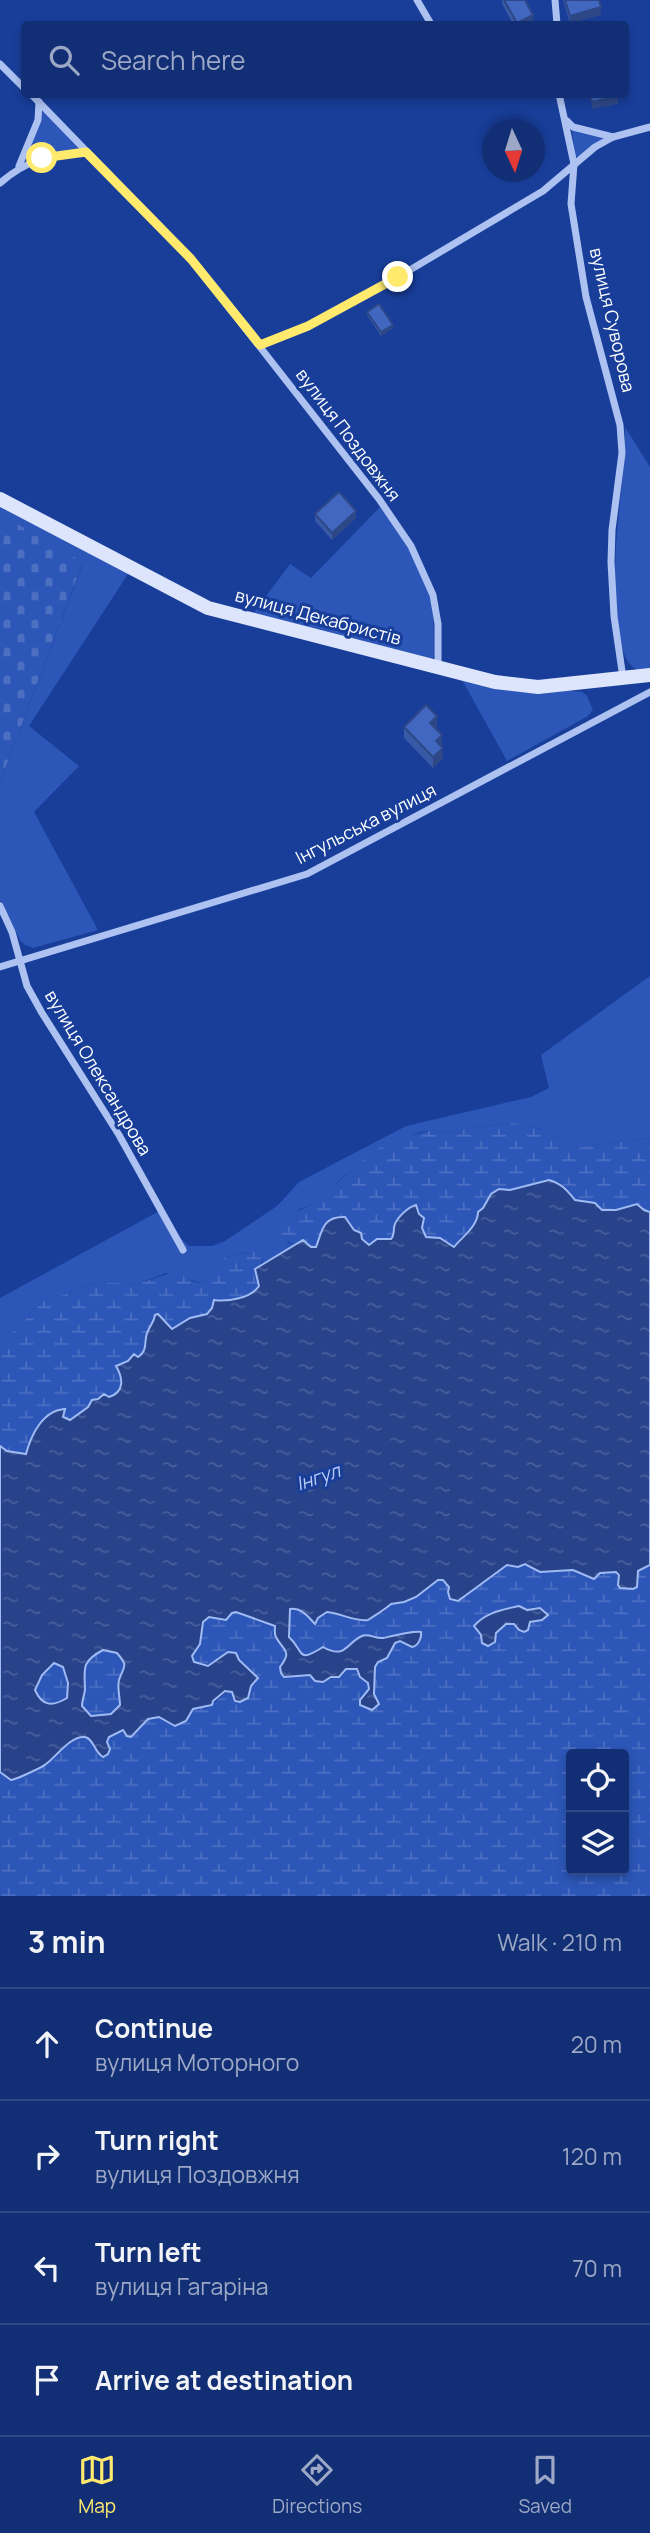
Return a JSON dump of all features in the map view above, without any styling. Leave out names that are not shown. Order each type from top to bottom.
[{"type":"street","points":[[417,0],[429,21]]},
{"type":"street","points":[[555,0],[557,21]]},
{"type":"street","points":[[0,64],[21,85]]},
{"type":"street","name":"вулиця Поздовжня","points":[[35,98],[191,259],[379,499],[411,545],[433,595],[438,624],[438,669]]},
{"type":"street","name":"вулиця Суворова","points":[[560,98],[574,164],[571,204],[586,297],[620,425],[622,453],[612,530],[611,562],[614,616],[624,679]]},
{"type":"street","points":[[19,166],[38,120],[39,102]]},
{"type":"street","points":[[566,121],[573,127],[613,137]]},
{"type":"street","points":[[260,345],[308,326],[398,277],[543,191],[594,147],[613,137],[650,127]]},
{"type":"street","points":[[0,183],[19,166],[42,158],[86,152]]},
{"type":"street","name":"вулиця Декабристів","points":[[0,499],[208,608],[495,682],[538,687],[650,676]]},
{"type":"street","name":"Інгульська вулиця","points":[[0,968],[18,960],[307,874],[650,692]]},
{"type":"street","name":"вулиця Олександрова","points":[[0,906],[12,932],[27,986],[41,1013],[120,1135],[183,1250]]},
{"type":"green space","points":[[44,111],[79,149],[42,155],[26,161],[41,113]]},
{"type":"green space","points":[[572,129],[602,139],[578,157],[575,156]]},
{"type":"green space","points":[[625,427],[650,467],[650,671],[637,669],[627,660],[616,603],[616,553]]},
{"type":"green space","points":[[0,505],[128,574],[29,726],[79,766],[34,812],[98,930],[33,948],[20,940],[0,900],[0,782],[83,563],[0,514]]},
{"type":"green space","points":[[380,507],[410,550],[428,585],[434,627],[434,657],[431,660],[252,615],[290,564],[311,578]]},
{"type":"green space","points":[[0,514],[83,562],[0,782]]},
{"type":"green space","points":[[461,678],[582,692],[587,696],[593,710],[588,716],[507,761]]},
{"type":"green space","points":[[650,976],[650,1138],[573,1148],[542,1129],[515,1123],[468,1128],[456,1133],[432,1130],[420,1132],[387,1144],[322,1197],[298,1210],[287,1243],[296,1245],[262,1263],[260,1253],[249,1252],[220,1261],[202,1283],[166,1273],[137,1284],[99,1282],[76,1288],[43,1301],[32,1310],[19,1329],[0,1338],[0,1298],[163,1209],[181,1239],[189,1246],[212,1246],[225,1241],[277,1206],[299,1182],[406,1126],[531,1097],[549,1088],[541,1055]]},
{"type":"green space","points":[[515,1123],[542,1129],[573,1148],[650,1138],[650,1212],[641,1208],[602,1210],[595,1203],[575,1200],[559,1182],[549,1180],[510,1190],[497,1190],[491,1194],[475,1225],[454,1247],[440,1238],[426,1237],[422,1231],[424,1223],[417,1207],[397,1220],[391,1239],[374,1241],[369,1245],[345,1217],[341,1216],[325,1224],[316,1247],[298,1243],[296,1245],[279,1238],[278,1232],[289,1215],[311,1205],[376,1150],[397,1139],[432,1130],[456,1133],[468,1128]]},
{"type":"green space","points":[[260,1253],[263,1258],[256,1277],[259,1286],[251,1294],[234,1300],[217,1300],[207,1314],[190,1318],[172,1329],[160,1318],[155,1321],[149,1329],[142,1354],[131,1356],[117,1368],[122,1381],[117,1392],[109,1397],[103,1394],[92,1400],[88,1407],[70,1420],[64,1419],[55,1411],[42,1421],[27,1454],[7,1451],[0,1447],[0,1338],[19,1329],[32,1310],[43,1301],[99,1282],[137,1284],[173,1272],[202,1283],[219,1261],[233,1255]]},
{"type":"green space","points":[[525,1564],[553,1572],[573,1570],[591,1578],[600,1573],[616,1572],[619,1575],[618,1585],[650,1565],[650,1896],[0,1896],[0,1772],[11,1780],[40,1768],[71,1741],[86,1737],[91,1740],[94,1749],[107,1742],[115,1733],[134,1735],[148,1719],[159,1717],[170,1724],[186,1721],[193,1709],[209,1707],[229,1690],[233,1696],[248,1698],[251,1686],[256,1682],[256,1675],[228,1652],[212,1665],[194,1662],[192,1656],[198,1647],[205,1618],[214,1616],[222,1620],[236,1612],[275,1626],[277,1638],[287,1654],[281,1673],[284,1677],[310,1675],[319,1683],[340,1677],[353,1668],[357,1669],[368,1683],[369,1689],[360,1700],[378,1699],[374,1688],[375,1667],[395,1643],[400,1641],[415,1646],[419,1640],[412,1632],[367,1639],[336,1650],[319,1648],[308,1656],[296,1649],[292,1643],[290,1609],[296,1608],[313,1619],[332,1612],[354,1619],[383,1613],[391,1604],[416,1597],[438,1580],[443,1580],[449,1589],[462,1597],[503,1566]],"holes":[[[519,1606],[527,1610],[535,1607],[539,1621],[530,1623],[528,1630],[519,1630],[514,1624],[506,1624],[483,1643],[477,1622],[492,1612]]]},
{"type":"green space","points":[[103,1650],[117,1653],[124,1664],[118,1683],[120,1705],[111,1714],[91,1716],[82,1706],[85,1670],[91,1658]]},
{"type":"green space","points":[[54,1663],[63,1667],[68,1683],[67,1698],[52,1704],[44,1702],[35,1690],[42,1675]]},
{"type":"water","name":"Інгул","points":[[549,1180],[564,1187],[575,1200],[595,1203],[602,1210],[616,1210],[637,1204],[650,1212],[650,1565],[638,1571],[637,1587],[620,1588],[619,1575],[616,1572],[600,1573],[594,1579],[573,1570],[540,1572],[525,1564],[518,1567],[507,1565],[458,1601],[450,1599],[449,1587],[443,1580],[438,1580],[416,1597],[391,1604],[368,1620],[327,1612],[318,1618],[315,1624],[302,1611],[290,1609],[289,1637],[305,1655],[323,1647],[331,1651],[341,1651],[364,1635],[383,1638],[421,1632],[416,1645],[412,1647],[400,1641],[395,1643],[387,1658],[378,1662],[375,1667],[374,1694],[379,1704],[372,1710],[360,1705],[360,1700],[369,1689],[368,1683],[360,1677],[357,1669],[346,1669],[339,1677],[331,1677],[323,1682],[315,1681],[310,1675],[284,1677],[280,1667],[286,1657],[286,1651],[275,1636],[275,1626],[236,1612],[226,1620],[209,1617],[203,1622],[200,1644],[192,1656],[194,1662],[208,1666],[228,1652],[236,1653],[239,1660],[258,1678],[251,1686],[248,1698],[235,1701],[232,1692],[225,1691],[212,1705],[193,1709],[186,1721],[175,1726],[159,1717],[148,1719],[131,1737],[123,1730],[109,1737],[107,1742],[110,1749],[103,1757],[88,1738],[80,1737],[69,1743],[44,1766],[24,1775],[11,1780],[0,1772],[0,1446],[7,1451],[26,1454],[39,1425],[50,1414],[65,1409],[63,1417],[70,1420],[88,1407],[92,1400],[104,1394],[109,1397],[114,1395],[121,1384],[116,1366],[128,1361],[134,1354],[138,1357],[141,1354],[155,1315],[158,1314],[172,1329],[190,1318],[207,1314],[214,1300],[232,1300],[251,1294],[259,1286],[255,1269],[303,1240],[311,1247],[316,1247],[324,1226],[332,1219],[345,1217],[369,1245],[377,1239],[391,1239],[397,1220],[406,1210],[416,1205],[419,1214],[424,1218],[422,1228],[426,1237],[440,1238],[454,1247],[473,1227],[478,1212],[491,1194],[499,1189],[510,1190]],"holes":[[[103,1650],[117,1653],[124,1664],[118,1683],[120,1705],[111,1714],[91,1716],[82,1706],[85,1670],[91,1658]],[[54,1663],[63,1667],[68,1683],[67,1698],[52,1704],[44,1702],[35,1690],[42,1675]]]},
{"type":"water","points":[[519,1606],[527,1610],[540,1608],[548,1615],[542,1620],[530,1622],[528,1630],[524,1632],[514,1624],[506,1624],[496,1633],[495,1642],[488,1646],[482,1643],[481,1635],[474,1626],[479,1621],[495,1612]]},
{"type":"building","points":[[504,0],[525,0],[533,15],[516,21]]},
{"type":"building","points":[[565,0],[599,0],[601,7],[570,16]]},
{"type":"building","points":[[591,98],[609,98],[592,102]]},
{"type":"building","points":[[379,304],[393,325],[381,332],[367,312]]},
{"type":"building","points":[[339,492],[356,511],[332,533],[315,514]]},
{"type":"building","points":[[426,705],[437,716],[430,723],[442,735],[436,741],[443,748],[433,757],[404,727]]},
{"type":"route","points":[[42,158],[86,152],[191,259],[260,345],[308,326],[398,277]]}]
